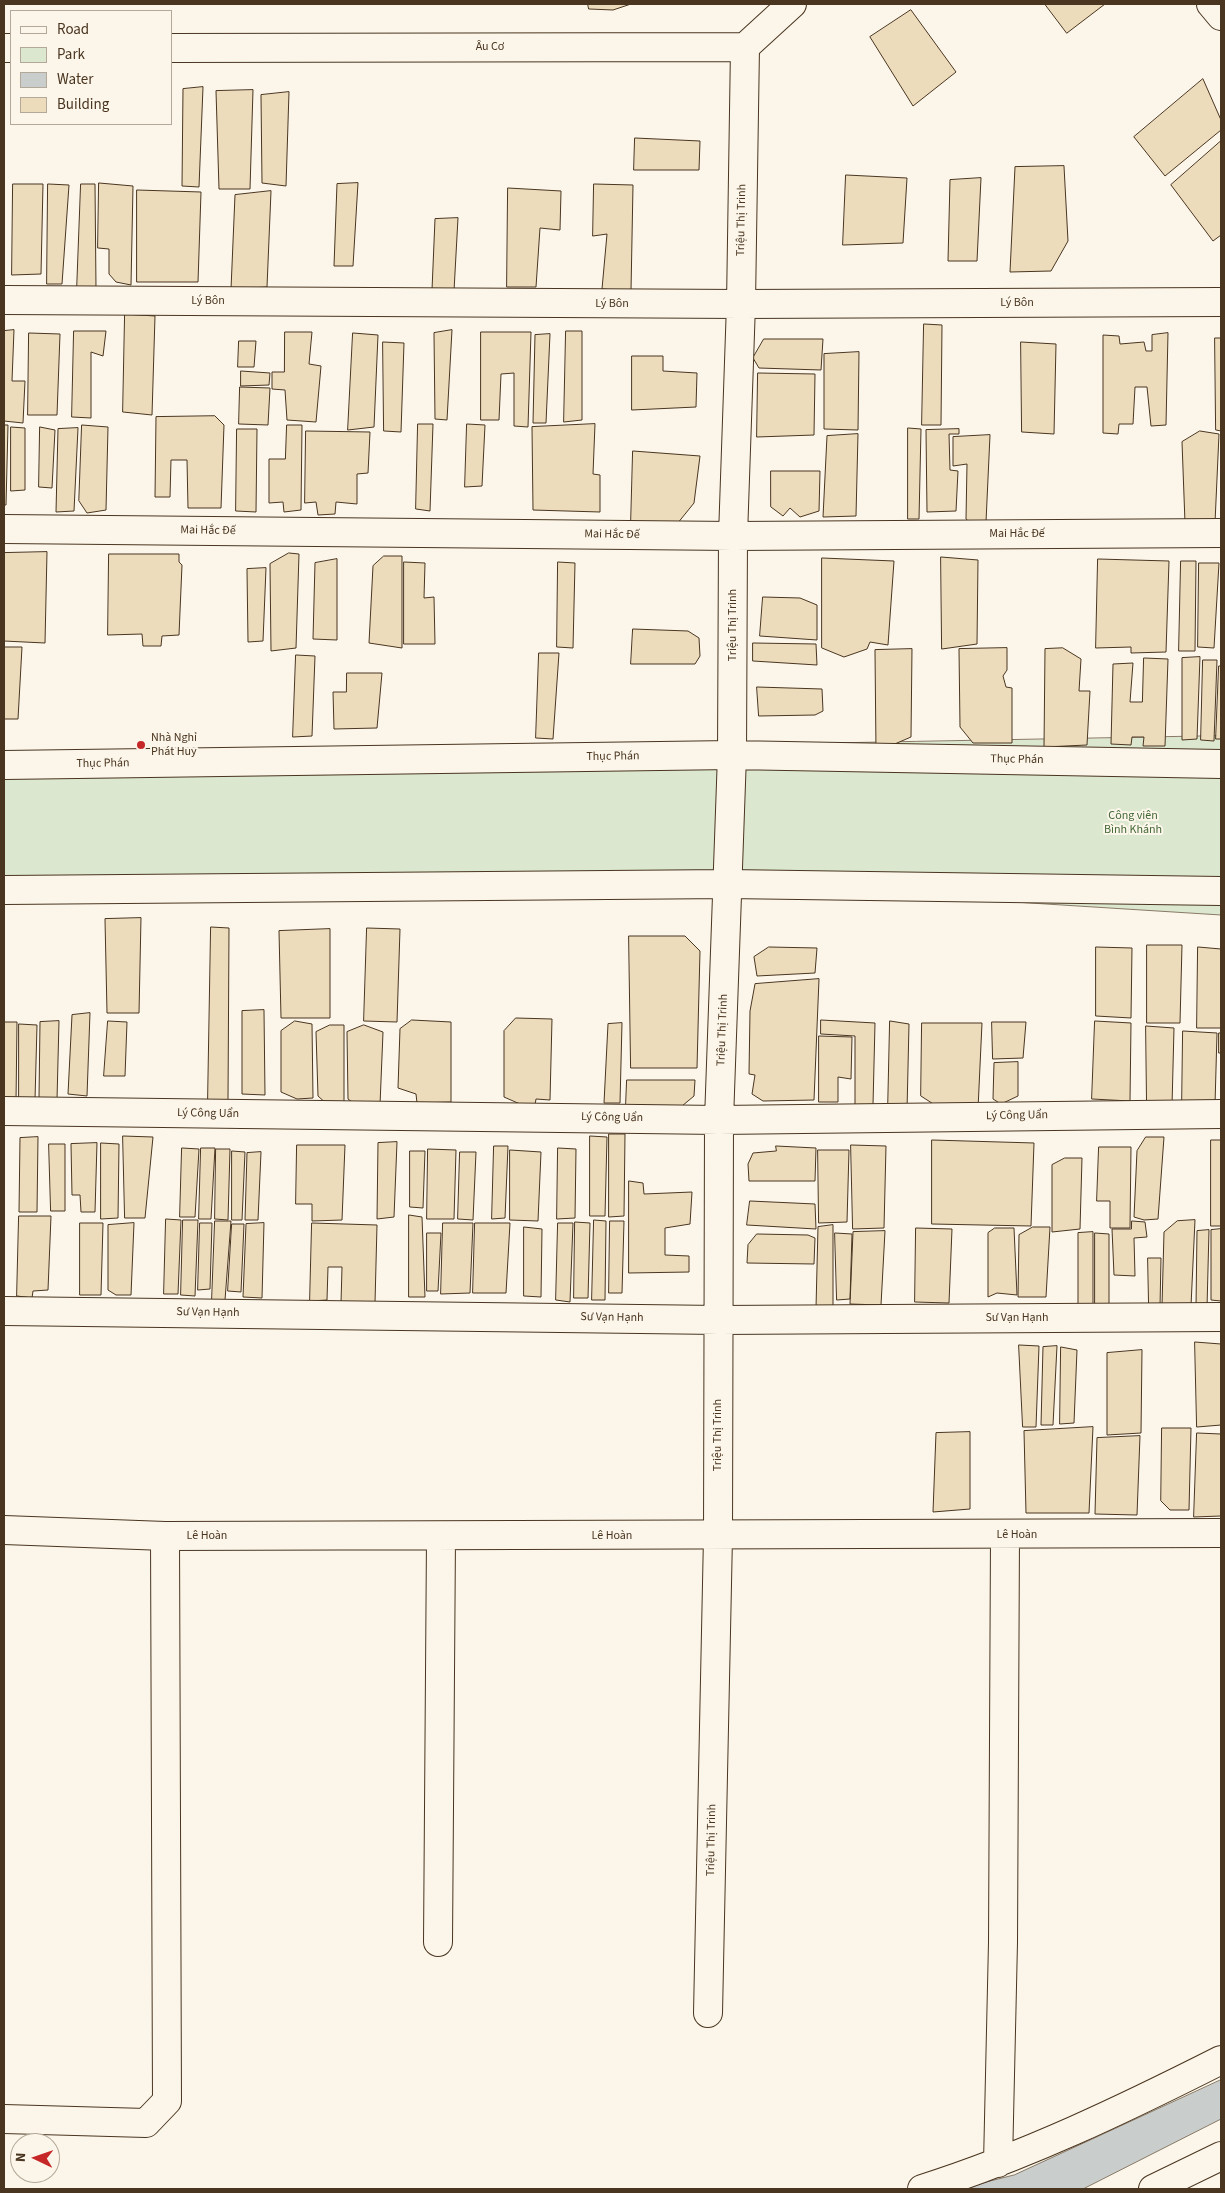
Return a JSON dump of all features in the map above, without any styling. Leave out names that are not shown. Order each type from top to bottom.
[{"type":"street","points":[[744,47],[792,4]]},
{"type":"street","points":[[1211,4],[1221,16]]},
{"type":"street","name":"Âu Cơ","points":[[172,48],[744,47]]},
{"type":"street","name":"Triệu Thị Trinh","points":[[708,2013],[718,1536],[719,1120],[732,755],[733,536],[741,304],[744,47]]},
{"type":"street","name":"Lý Bôn","points":[[4,300],[741,304],[1221,302]]},
{"type":"street","name":"Mai Hắc Đế","points":[[4,529],[733,536],[1221,533]]},
{"type":"street","name":"Thục Phán","points":[[4,765],[732,755],[1221,764]]},
{"type":"street","points":[[4,890],[728,884],[1221,891]]},
{"type":"street","name":"Lý Công Uẩn","points":[[4,1111],[719,1120],[1221,1114]]},
{"type":"street","name":"Sư Vạn Hạnh","points":[[4,1311],[719,1320],[1221,1317]]},
{"type":"street","name":"Lê Hoàn","points":[[4,1530],[165,1536],[441,1537],[1221,1533]]},
{"type":"street","points":[[998,2163],[1003,1932],[1005,1535]]},
{"type":"street","points":[[4,2119],[146,2123],[167,2101],[165,1536]]},
{"type":"street","points":[[438,1942],[441,1537]]},
{"type":"street","points":[[922,2189],[998,2163],[1103,2119],[1221,2060]]},
{"type":"street","points":[[1153,2189],[1221,2156]]},
{"type":"green space","name":"Công viên Bình Khánh","points":[[1221,736],[1221,915],[728,884],[4,890],[4,759]]},
{"type":"water","points":[[1221,2080],[1221,2119],[1083,2189],[958,2189],[1014,2175]]},
{"type":"building","points":[[588,4],[631,4],[613,10],[589,9]]},
{"type":"building","points":[[1045,4],[1105,4],[1067,33]]},
{"type":"building","points":[[911,10],[956,72],[913,106],[870,37]]},
{"type":"building","points":[[1203,79],[1221,120],[1221,130],[1165,176],[1134,137]]},
{"type":"building","points":[[203,87],[199,187],[182,186],[183,89]]},
{"type":"building","points":[[253,90],[250,189],[219,189],[216,91]]},
{"type":"building","points":[[289,92],[286,186],[262,183],[261,95]]},
{"type":"building","points":[[635,138],[700,141],[699,170],[634,170]]},
{"type":"building","points":[[1221,141],[1221,235],[1213,241],[1171,185]]},
{"type":"building","points":[[1064,166],[1068,241],[1051,271],[1010,272],[1015,167]]},
{"type":"building","points":[[846,175],[907,178],[903,243],[843,245]]},
{"type":"building","points":[[981,178],[977,261],[948,261],[950,180]]},
{"type":"building","points":[[99,183],[133,186],[131,285],[116,282],[109,274],[109,249],[98,248]]},
{"type":"building","points":[[358,183],[353,266],[334,266],[337,184]]},
{"type":"building","points":[[13,184],[43,184],[41,274],[12,275]]},
{"type":"building","points":[[48,184],[69,185],[62,284],[47,284]]},
{"type":"building","points":[[81,184],[95,184],[96,289],[77,290]]},
{"type":"building","points":[[594,184],[633,185],[631,291],[602,289],[607,234],[593,236]]},
{"type":"building","points":[[508,188],[561,191],[560,230],[540,228],[536,287],[507,287]]},
{"type":"building","points":[[137,190],[201,192],[198,282],[137,282]]},
{"type":"building","points":[[271,191],[267,287],[231,289],[235,195]]},
{"type":"building","points":[[458,218],[454,291],[432,290],[435,219]]},
{"type":"building","points":[[125,314],[155,316],[152,415],[123,412]]},
{"type":"building","points":[[924,324],[942,325],[941,425],[922,425]]},
{"type":"building","points":[[14,330],[12,381],[25,381],[23,423],[4,421],[4,331]]},
{"type":"building","points":[[452,330],[447,420],[435,419],[434,333]]},
{"type":"building","points":[[74,331],[106,331],[103,356],[91,352],[91,418],[72,417]]},
{"type":"building","points":[[566,331],[582,331],[582,420],[564,422]]},
{"type":"building","points":[[285,332],[312,332],[309,364],[321,366],[316,422],[287,420],[285,390],[272,389],[272,372],[284,372]]},
{"type":"building","points":[[481,332],[531,332],[528,427],[514,426],[514,373],[501,374],[499,420],[481,420]]},
{"type":"building","points":[[29,333],[60,334],[57,415],[28,415]]},
{"type":"building","points":[[353,333],[378,335],[374,427],[348,430]]},
{"type":"building","points":[[1168,333],[1166,425],[1151,426],[1147,387],[1135,387],[1133,424],[1119,424],[1118,434],[1103,433],[1103,335],[1119,336],[1120,344],[1144,342],[1146,351],[1152,351],[1152,335]]},
{"type":"building","points":[[550,334],[546,423],[533,423],[535,335]]},
{"type":"building","points":[[1215,338],[1221,338],[1221,431],[1216,430]]},
{"type":"building","points":[[764,339],[823,339],[821,370],[759,368],[753,358]]},
{"type":"building","points":[[239,341],[256,341],[254,367],[238,367]]},
{"type":"building","points":[[383,342],[404,343],[401,432],[384,431]]},
{"type":"building","points":[[1021,342],[1056,344],[1054,434],[1022,432]]},
{"type":"building","points":[[859,352],[858,430],[824,429],[824,354]]},
{"type":"building","points":[[632,356],[663,356],[663,371],[697,373],[696,407],[632,410]]},
{"type":"building","points":[[241,371],[270,373],[269,385],[241,386]]},
{"type":"building","points":[[758,373],[815,374],[814,435],[757,437]]},
{"type":"building","points":[[240,387],[270,388],[268,425],[239,424]]},
{"type":"building","points":[[215,416],[224,425],[221,508],[188,508],[187,460],[171,460],[170,497],[155,497],[156,417]]},
{"type":"building","points":[[418,424],[433,424],[430,511],[416,509]]},
{"type":"building","points":[[467,424],[485,425],[482,486],[465,487]]},
{"type":"building","points":[[595,424],[593,474],[600,475],[600,512],[533,510],[532,427]]},
{"type":"building","points":[[4,425],[8,425],[6,505],[4,505]]},
{"type":"building","points":[[82,425],[108,427],[106,510],[87,513],[79,501]]},
{"type":"building","points":[[287,425],[302,425],[301,510],[284,512],[283,502],[269,503],[269,459],[285,459]]},
{"type":"building","points":[[11,427],[25,428],[25,490],[11,491]]},
{"type":"building","points":[[40,427],[55,430],[52,488],[39,487]]},
{"type":"building","points":[[78,428],[74,511],[56,512],[58,429]]},
{"type":"building","points":[[908,428],[921,429],[919,519],[908,519]]},
{"type":"building","points":[[237,429],[257,429],[256,512],[236,511]]},
{"type":"building","points":[[959,429],[959,434],[949,434],[950,470],[958,471],[956,511],[927,512],[926,430]]},
{"type":"building","points":[[306,431],[370,432],[368,473],[357,474],[357,504],[336,502],[335,514],[318,515],[316,502],[305,503]]},
{"type":"building","points":[[1200,431],[1219,434],[1215,523],[1185,523],[1182,442]]},
{"type":"building","points":[[858,434],[856,516],[823,517],[827,436]]},
{"type":"building","points":[[990,435],[986,522],[975,527],[966,519],[967,464],[953,466],[953,437]]},
{"type":"building","points":[[633,451],[700,456],[694,503],[677,524],[631,524]]},
{"type":"building","points":[[771,471],[820,471],[819,511],[800,517],[790,508],[783,516],[771,507]]},
{"type":"building","points":[[47,552],[45,643],[4,641],[4,553]]},
{"type":"building","points":[[289,553],[299,554],[296,648],[271,651],[270,564]]},
{"type":"building","points":[[109,554],[179,554],[179,562],[182,565],[179,635],[162,636],[161,646],[143,646],[142,634],[108,635]]},
{"type":"building","points":[[384,556],[402,556],[402,648],[369,643],[373,566]]},
{"type":"building","points":[[941,557],[978,560],[977,644],[942,649]]},
{"type":"building","points":[[822,558],[894,561],[888,645],[870,642],[867,649],[844,657],[822,648]]},
{"type":"building","points":[[337,559],[337,640],[313,639],[315,563]]},
{"type":"building","points":[[1098,559],[1169,561],[1166,652],[1131,653],[1131,647],[1096,648]]},
{"type":"building","points":[[1181,561],[1196,561],[1195,651],[1179,651]]},
{"type":"building","points":[[404,562],[425,563],[424,598],[434,597],[435,644],[404,644]]},
{"type":"building","points":[[558,562],[575,563],[573,648],[557,647]]},
{"type":"building","points":[[1199,563],[1219,563],[1214,648],[1198,647]]},
{"type":"building","points":[[266,568],[263,641],[248,642],[247,569]]},
{"type":"building","points":[[763,597],[800,598],[817,605],[817,640],[760,636]]},
{"type":"building","points":[[633,629],[688,631],[699,638],[700,656],[695,664],[631,664]]},
{"type":"building","points":[[753,643],[816,644],[817,665],[753,661]]},
{"type":"building","points":[[4,647],[22,647],[18,719],[4,719]]},
{"type":"building","points":[[1007,648],[1007,670],[1003,676],[1006,687],[1012,688],[1012,743],[973,743],[960,727],[959,649]]},
{"type":"building","points":[[1063,648],[1081,659],[1079,691],[1090,691],[1087,745],[1044,747],[1045,649]]},
{"type":"building","points":[[912,649],[911,737],[876,752],[875,650]]},
{"type":"building","points":[[539,653],[559,653],[553,739],[536,738]]},
{"type":"building","points":[[296,655],[315,656],[312,736],[293,737]]},
{"type":"building","points":[[1200,657],[1197,739],[1182,740],[1182,658]]},
{"type":"building","points":[[1144,658],[1168,659],[1165,746],[1143,746],[1144,737],[1132,737],[1131,745],[1111,744],[1113,664],[1133,663],[1130,702],[1142,702]]},
{"type":"building","points":[[1203,660],[1217,660],[1214,741],[1201,740]]},
{"type":"building","points":[[1219,666],[1221,666],[1221,739],[1216,739]]},
{"type":"building","points":[[347,673],[382,673],[377,728],[334,729],[333,692],[346,692]]},
{"type":"building","points":[[757,687],[822,689],[823,711],[815,715],[759,716]]},
{"type":"building","points":[[141,918],[139,1013],[107,1013],[105,919]]},
{"type":"building","points":[[211,927],[229,928],[228,1101],[208,1100]]},
{"type":"building","points":[[367,928],[400,929],[397,1022],[364,1021]]},
{"type":"building","points":[[330,929],[330,1018],[281,1018],[279,931]]},
{"type":"building","points":[[629,936],[685,936],[700,951],[697,1068],[631,1068]]},
{"type":"building","points":[[1147,945],[1182,945],[1180,1023],[1147,1023]]},
{"type":"building","points":[[769,947],[817,948],[815,973],[757,976],[754,957]]},
{"type":"building","points":[[1096,947],[1132,948],[1131,1018],[1096,1016]]},
{"type":"building","points":[[1198,947],[1221,949],[1221,1028],[1197,1028]]},
{"type":"building","points":[[819,979],[814,1100],[763,1101],[752,1094],[755,1075],[749,1074],[750,1011],[755,984]]},
{"type":"building","points":[[264,1010],[265,1095],[242,1094],[242,1011]]},
{"type":"building","points":[[90,1013],[87,1096],[68,1094],[72,1015]]},
{"type":"building","points":[[516,1018],[552,1019],[550,1100],[536,1099],[535,1105],[520,1104],[504,1097],[504,1031]]},
{"type":"building","points":[[412,1020],[451,1022],[451,1102],[417,1103],[416,1094],[398,1088],[400,1029]]},
{"type":"building","points":[[821,1020],[875,1023],[873,1105],[855,1106],[855,1036],[821,1034]]},
{"type":"building","points":[[59,1021],[57,1100],[39,1098],[40,1022]]},
{"type":"building","points":[[108,1021],[127,1022],[125,1076],[104,1076]]},
{"type":"building","points":[[295,1021],[312,1024],[313,1098],[297,1099],[281,1092],[281,1031]]},
{"type":"building","points":[[890,1021],[909,1024],[907,1111],[888,1111]]},
{"type":"building","points":[[1095,1021],[1131,1023],[1130,1101],[1092,1099]]},
{"type":"building","points":[[4,1022],[17,1022],[16,1102],[4,1102]]},
{"type":"building","points":[[992,1022],[1026,1022],[1023,1058],[993,1059]]},
{"type":"building","points":[[622,1023],[620,1103],[604,1103],[608,1024]]},
{"type":"building","points":[[922,1023],[982,1023],[978,1109],[941,1109],[921,1096]]},
{"type":"building","points":[[19,1024],[37,1025],[35,1100],[19,1101]]},
{"type":"building","points":[[330,1025],[344,1025],[344,1106],[329,1106],[318,1096],[316,1032]]},
{"type":"building","points":[[364,1025],[383,1032],[380,1105],[359,1107],[348,1099],[347,1032]]},
{"type":"building","points":[[1146,1026],[1174,1028],[1172,1106],[1147,1108]]},
{"type":"building","points":[[1183,1031],[1217,1033],[1215,1105],[1182,1107]]},
{"type":"building","points":[[1219,1033],[1221,1033],[1221,1053],[1219,1053]]},
{"type":"building","points":[[819,1036],[852,1037],[851,1079],[838,1077],[838,1102],[819,1102]]},
{"type":"building","points":[[1018,1062],[1018,1096],[1001,1104],[993,1099],[994,1063]]},
{"type":"building","points":[[627,1080],[695,1080],[694,1096],[682,1106],[626,1105]]},
{"type":"building","points":[[609,1134],[625,1134],[624,1216],[609,1217]]},
{"type":"building","points":[[123,1136],[153,1137],[145,1218],[125,1218]]},
{"type":"building","points":[[590,1136],[607,1137],[605,1216],[590,1216]]},
{"type":"building","points":[[38,1137],[37,1212],[19,1212],[20,1138]]},
{"type":"building","points":[[1146,1137],[1164,1137],[1158,1219],[1144,1220],[1134,1217],[1137,1151]]},
{"type":"building","points":[[932,1140],[1034,1143],[1031,1226],[932,1224]]},
{"type":"building","points":[[1211,1140],[1221,1140],[1221,1226],[1211,1226]]},
{"type":"building","points":[[397,1142],[394,1217],[377,1219],[378,1143]]},
{"type":"building","points":[[97,1143],[95,1212],[81,1212],[80,1195],[72,1195],[71,1144]]},
{"type":"building","points":[[101,1143],[119,1144],[118,1218],[101,1219]]},
{"type":"building","points":[[49,1144],[65,1144],[65,1211],[51,1211]]},
{"type":"building","points":[[297,1145],[345,1145],[342,1220],[312,1221],[312,1204],[296,1204]]},
{"type":"building","points":[[851,1145],[886,1146],[884,1228],[853,1229]]},
{"type":"building","points":[[494,1146],[508,1146],[505,1218],[492,1219]]},
{"type":"building","points":[[776,1146],[816,1148],[815,1181],[749,1181],[748,1164],[753,1153],[776,1151]]},
{"type":"building","points":[[1099,1147],[1131,1147],[1130,1228],[1110,1228],[1110,1201],[1097,1201]]},
{"type":"building","points":[[182,1148],[199,1149],[195,1217],[180,1217]]},
{"type":"building","points":[[201,1148],[215,1148],[211,1219],[199,1219]]},
{"type":"building","points":[[558,1148],[576,1149],[575,1218],[557,1219]]},
{"type":"building","points":[[216,1149],[230,1149],[228,1220],[215,1219]]},
{"type":"building","points":[[428,1149],[456,1150],[454,1219],[427,1219]]},
{"type":"building","points":[[510,1150],[541,1152],[538,1221],[510,1220]]},
{"type":"building","points":[[818,1150],[849,1150],[847,1222],[819,1223]]},
{"type":"building","points":[[232,1151],[245,1152],[242,1220],[232,1220]]},
{"type":"building","points":[[410,1151],[425,1151],[423,1208],[410,1207]]},
{"type":"building","points":[[261,1152],[258,1220],[245,1220],[247,1153]]},
{"type":"building","points":[[460,1152],[476,1152],[473,1220],[458,1219]]},
{"type":"building","points":[[1065,1158],[1082,1158],[1080,1229],[1052,1232],[1052,1165]]},
{"type":"building","points":[[629,1181],[643,1183],[644,1194],[692,1192],[690,1224],[665,1228],[665,1255],[689,1256],[689,1272],[629,1273]]},
{"type":"building","points":[[750,1201],[815,1204],[816,1229],[747,1225]]},
{"type":"building","points":[[409,1215],[422,1217],[425,1297],[409,1297]]},
{"type":"building","points":[[19,1216],[51,1216],[48,1290],[33,1291],[32,1298],[17,1296]]},
{"type":"building","points":[[166,1219],[181,1220],[178,1294],[164,1294]]},
{"type":"building","points":[[183,1220],[198,1220],[195,1296],[181,1295]]},
{"type":"building","points":[[594,1220],[606,1221],[605,1300],[592,1300]]},
{"type":"building","points":[[1195,1220],[1191,1306],[1162,1306],[1164,1232],[1177,1221]]},
{"type":"building","points":[[215,1221],[231,1221],[225,1300],[212,1300]]},
{"type":"building","points":[[610,1221],[624,1221],[622,1293],[609,1293]]},
{"type":"building","points":[[1132,1221],[1145,1222],[1147,1237],[1134,1238],[1135,1276],[1114,1275],[1112,1229],[1131,1229]]},
{"type":"building","points":[[575,1222],[590,1223],[588,1298],[574,1298]]},
{"type":"building","points":[[80,1223],[103,1223],[101,1295],[80,1295]]},
{"type":"building","points":[[134,1223],[131,1295],[116,1295],[108,1290],[108,1225]]},
{"type":"building","points":[[200,1223],[212,1223],[210,1289],[198,1290]]},
{"type":"building","points":[[264,1223],[262,1298],[243,1297],[246,1224]]},
{"type":"building","points":[[312,1223],[377,1225],[375,1303],[341,1303],[342,1267],[328,1267],[327,1300],[310,1301]]},
{"type":"building","points":[[443,1223],[473,1223],[470,1293],[441,1294]]},
{"type":"building","points":[[475,1223],[510,1223],[506,1293],[473,1293]]},
{"type":"building","points":[[558,1223],[573,1223],[570,1302],[556,1300]]},
{"type":"building","points":[[232,1224],[244,1224],[241,1292],[228,1291]]},
{"type":"building","points":[[833,1225],[833,1309],[816,1308],[818,1227]]},
{"type":"building","points":[[524,1227],[542,1229],[541,1297],[524,1296]]},
{"type":"building","points":[[1033,1227],[1050,1227],[1046,1297],[1018,1297],[1019,1235]]},
{"type":"building","points":[[916,1228],[952,1229],[949,1303],[915,1302]]},
{"type":"building","points":[[995,1228],[1014,1228],[1017,1295],[997,1293],[988,1297],[988,1233]]},
{"type":"building","points":[[1221,1229],[1221,1301],[1211,1300],[1211,1230]]},
{"type":"building","points":[[1209,1230],[1207,1308],[1196,1307],[1197,1231]]},
{"type":"building","points":[[885,1231],[881,1305],[850,1304],[853,1232]]},
{"type":"building","points":[[1093,1232],[1093,1306],[1078,1307],[1078,1233]]},
{"type":"building","points":[[427,1233],[441,1233],[438,1291],[427,1291]]},
{"type":"building","points":[[835,1233],[852,1234],[850,1299],[837,1300]]},
{"type":"building","points":[[1095,1233],[1109,1234],[1109,1308],[1095,1309]]},
{"type":"building","points":[[757,1234],[808,1235],[815,1238],[814,1264],[747,1263],[748,1245]]},
{"type":"building","points":[[1148,1258],[1161,1258],[1160,1307],[1149,1306]]},
{"type":"building","points":[[1195,1342],[1221,1344],[1221,1425],[1197,1427]]},
{"type":"building","points":[[1019,1345],[1039,1346],[1036,1427],[1023,1427]]},
{"type":"building","points":[[1057,1346],[1053,1425],[1041,1425],[1043,1347]]},
{"type":"building","points":[[1061,1347],[1077,1350],[1074,1423],[1060,1424]]},
{"type":"building","points":[[1142,1350],[1141,1433],[1107,1435],[1107,1353]]},
{"type":"building","points":[[1093,1427],[1089,1513],[1026,1513],[1024,1431]]},
{"type":"building","points":[[1162,1428],[1191,1428],[1189,1510],[1170,1510],[1161,1501]]},
{"type":"building","points":[[970,1432],[970,1509],[933,1512],[936,1433]]},
{"type":"building","points":[[1197,1433],[1221,1434],[1221,1516],[1194,1517]]},
{"type":"building","points":[[1140,1436],[1137,1515],[1095,1514],[1097,1438]]},
{"type":"place","name":"Nhà Nghỉ Phát Huy","points":[[141,745]]}]
